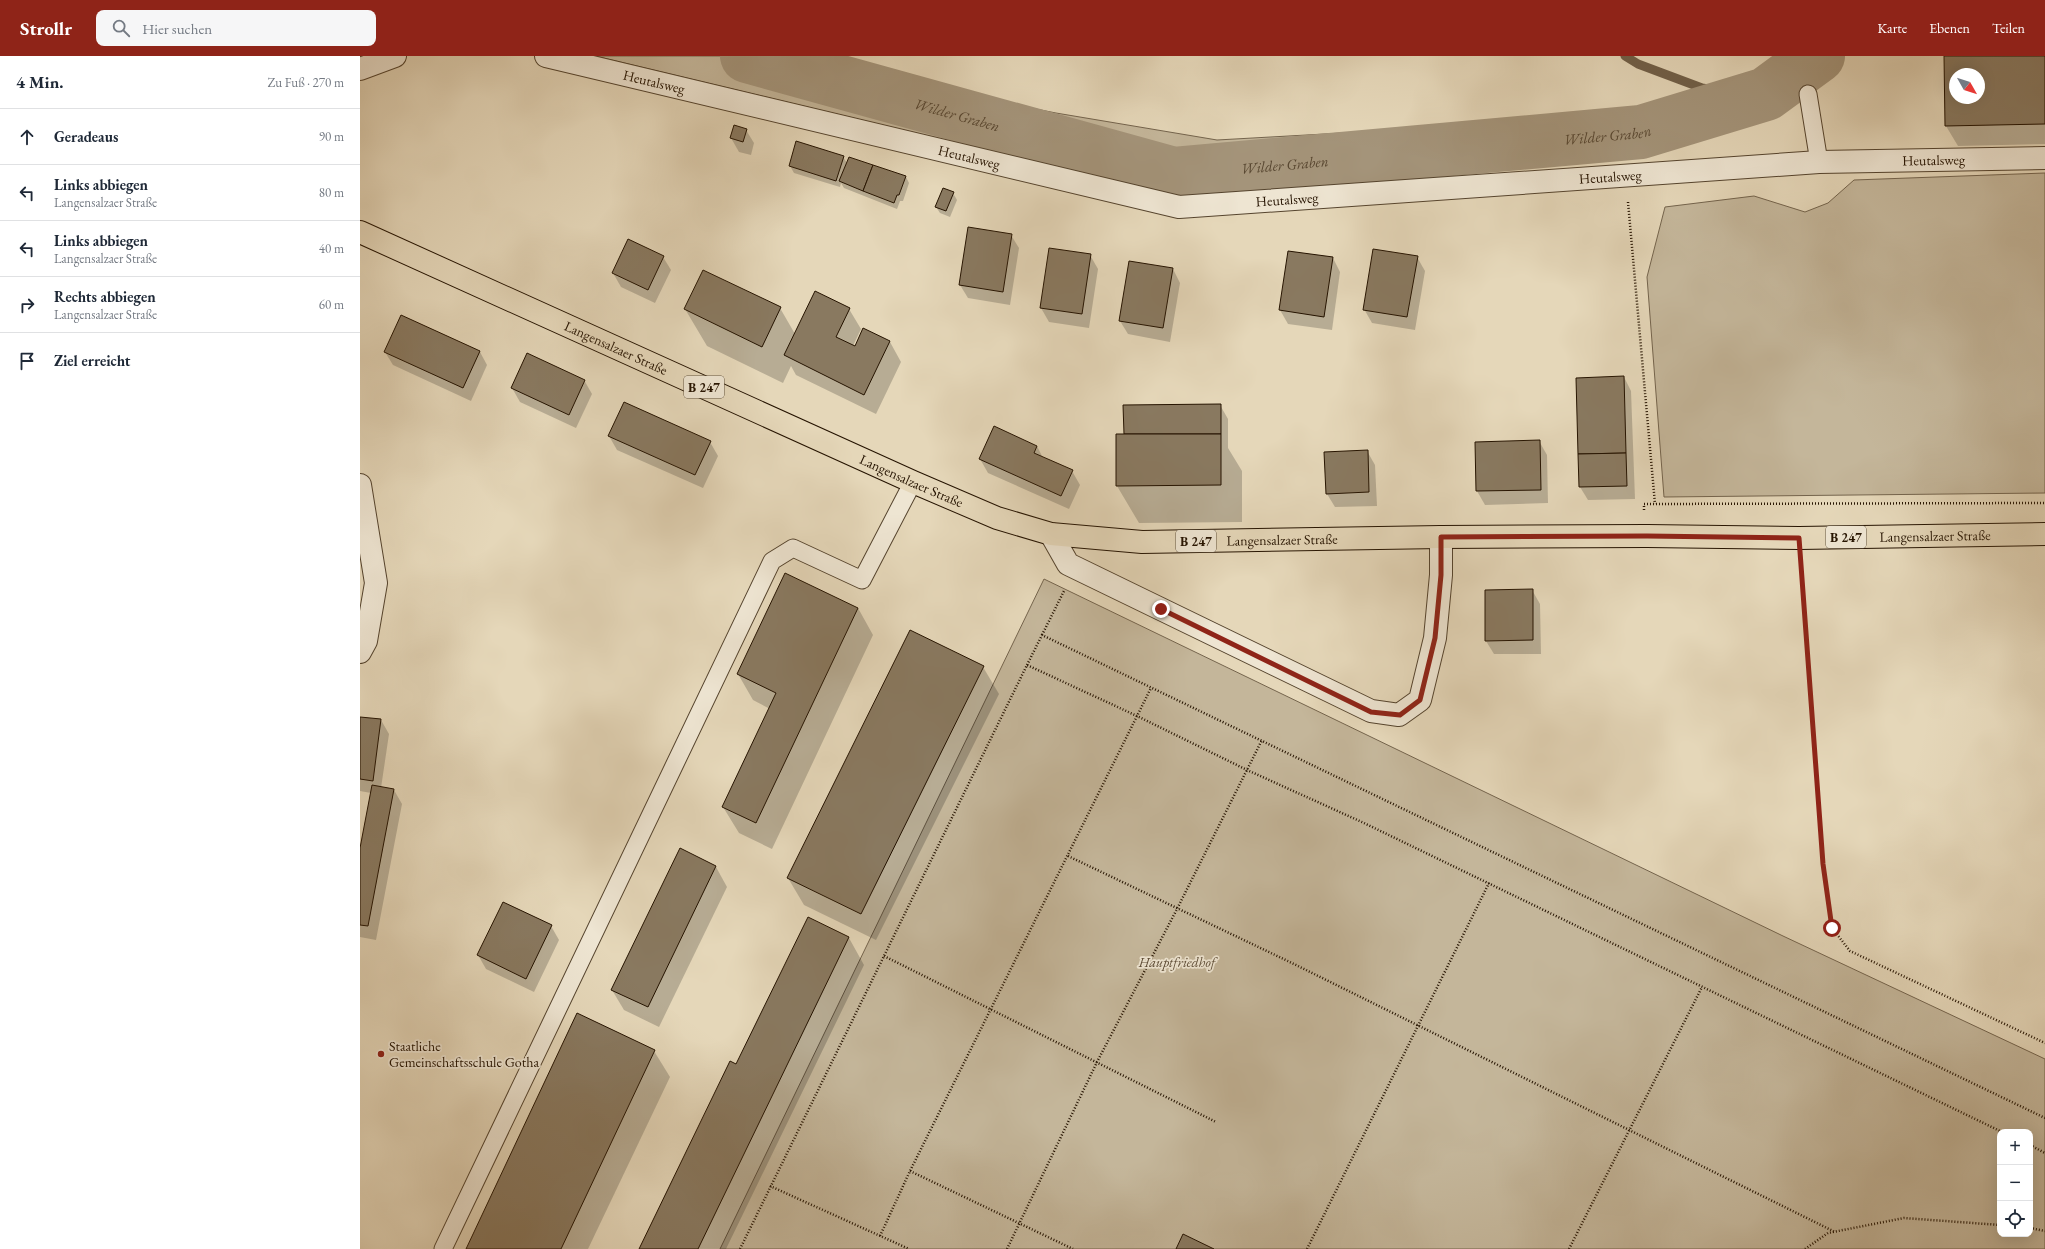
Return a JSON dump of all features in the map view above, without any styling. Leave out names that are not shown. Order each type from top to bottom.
[{"type":"main road","name":"Langensalzaer Straße","points":[[360,232],[913,482],[997,518],[1051,534],[1142,542],[1441,537],[1647,536],[1799,538],[2045,534]]},
{"type":"street","points":[[360,69],[395,56]]},
{"type":"street","name":"Heutalsweg","points":[[546,56],[1179,206],[1819,162],[2045,158]]},
{"type":"street","points":[[360,485],[376,583],[366,641],[360,652]]},
{"type":"street","points":[[1051,534],[1068,564],[1371,712],[1400,715],[1420,700],[1428,669],[1435,638],[1441,575],[1441,537]]},
{"type":"lane","points":[[1808,94],[1819,162]]},
{"type":"lane","points":[[444,1249],[772,561],[794,548],[862,580],[913,482]]},
{"type":"path","points":[[1628,202],[1655,504]]},
{"type":"path","points":[[1647,536],[1644,504],[2045,503]]},
{"type":"path","points":[[1799,538],[1823,864],[1832,928],[1850,951],[2045,1043]]},
{"type":"path","points":[[740,1249],[1076,568]]},
{"type":"path","points":[[1042,635],[2045,1118]]},
{"type":"path","points":[[1027,665],[1137,716],[1247,770],[1364,823],[1997,1130]]},
{"type":"path","points":[[880,1236],[910,1171],[1152,688]]},
{"type":"path","points":[[1006,1249],[1097,1062],[1177,909],[1262,740]]},
{"type":"path","points":[[1068,856],[1418,1026],[1835,1232]]},
{"type":"path","points":[[1307,1249],[1489,883]]},
{"type":"path","points":[[884,956],[1216,1122]]},
{"type":"path","points":[[1569,1249],[1702,987]]},
{"type":"path","points":[[2033,1147],[2045,1153]]},
{"type":"path","points":[[910,1171],[1073,1249]]},
{"type":"path","points":[[770,1186],[910,1249]]},
{"type":"path","points":[[1805,1249],[1828,1233],[1904,1218],[1997,1225]]},
{"type":"path","points":[[2033,1229],[2045,1231]]},
{"type":"green space","points":[[595,56],[806,56],[905,83],[1056,113],[1217,140],[1557,121],[1552,165],[1306,188],[1176,191],[1086,174]]},
{"type":"green space","points":[[2045,173],[2045,493],[1664,497],[1647,277],[1665,207],[1754,196],[1805,212],[1828,203],[1854,180]]},
{"type":"green space","name":"Hauptfriedhof","points":[[1044,579],[1783,936],[2045,1059],[2045,1249],[720,1249]]},
{"type":"building","points":[[1944,56],[2045,56],[2045,124],[1945,126]]},
{"type":"building","points":[[734,125],[747,129],[743,142],[730,138]]},
{"type":"building","points":[[796,141],[844,156],[836,181],[789,166]]},
{"type":"building","points":[[849,157],[873,165],[863,191],[839,181]]},
{"type":"building","points":[[873,165],[906,176],[899,195],[897,195],[894,203],[863,191]]},
{"type":"building","points":[[943,188],[954,192],[946,211],[935,207]]},
{"type":"building","points":[[968,227],[1012,234],[1003,292],[959,285]]},
{"type":"building","points":[[628,239],[664,256],[648,290],[612,273]]},
{"type":"building","points":[[1049,248],[1091,254],[1082,314],[1040,308]]},
{"type":"building","points":[[1373,249],[1418,256],[1407,317],[1363,310]]},
{"type":"building","points":[[1288,251],[1333,257],[1324,317],[1279,310]]},
{"type":"building","points":[[1129,261],[1173,268],[1163,328],[1119,321]]},
{"type":"building","points":[[703,270],[781,307],[762,347],[684,309]]},
{"type":"building","points":[[815,291],[850,308],[836,337],[855,346],[863,328],[890,341],[864,395],[784,355]]},
{"type":"building","points":[[401,315],[480,351],[463,388],[384,352]]},
{"type":"building","points":[[527,353],[585,380],[569,415],[511,388]]},
{"type":"building","points":[[1624,376],[1626,453],[1578,454],[1576,378]]},
{"type":"building","points":[[624,402],[711,441],[695,475],[608,436]]},
{"type":"building","points":[[1221,404],[1221,434],[1124,434],[1123,405]]},
{"type":"building","points":[[994,426],[1037,446],[1034,453],[1073,470],[1061,496],[979,459]]},
{"type":"building","points":[[1116,434],[1221,434],[1221,485],[1116,486]]},
{"type":"building","points":[[1540,440],[1541,490],[1476,491],[1475,442]]},
{"type":"building","points":[[1368,450],[1369,492],[1326,494],[1324,452]]},
{"type":"building","points":[[1626,453],[1627,486],[1579,487],[1578,454]]},
{"type":"building","points":[[785,573],[858,608],[756,823],[722,807],[776,693],[737,674]]},
{"type":"building","points":[[1533,589],[1533,640],[1485,641],[1485,590]]},
{"type":"building","points":[[910,630],[984,666],[861,914],[787,878]]},
{"type":"building","points":[[360,717],[381,719],[373,781],[360,779]]},
{"type":"building","points":[[372,785],[394,789],[368,926],[360,925],[360,848]]},
{"type":"building","points":[[680,848],[716,866],[648,1007],[611,990]]},
{"type":"building","points":[[503,902],[552,925],[526,979],[477,955]]},
{"type":"building","points":[[808,917],[849,937],[698,1249],[639,1249],[730,1061],[736,1064]]},
{"type":"building","points":[[577,1013],[655,1050],[561,1249],[466,1249]]},
{"type":"building","points":[[1183,1234],[1214,1249],[1176,1249]]},
{"type":"waterway","name":"Wilder Graben","points":[[747,56],[1174,174],[1641,132],[1766,94],[1818,56]]},
{"type":"waterway","points":[[1625,56],[1638,64],[1702,88],[1756,97]]},
{"type":"place","name":"Staatliche Gemeinschaftsschule Gotha","points":[[381,1054]]},
{"type":"route","points":[[1161,609],[1371,712],[1400,715],[1420,700],[1435,638],[1441,575],[1441,537],[1647,536],[1799,538],[1823,864],[1832,928]]}]
